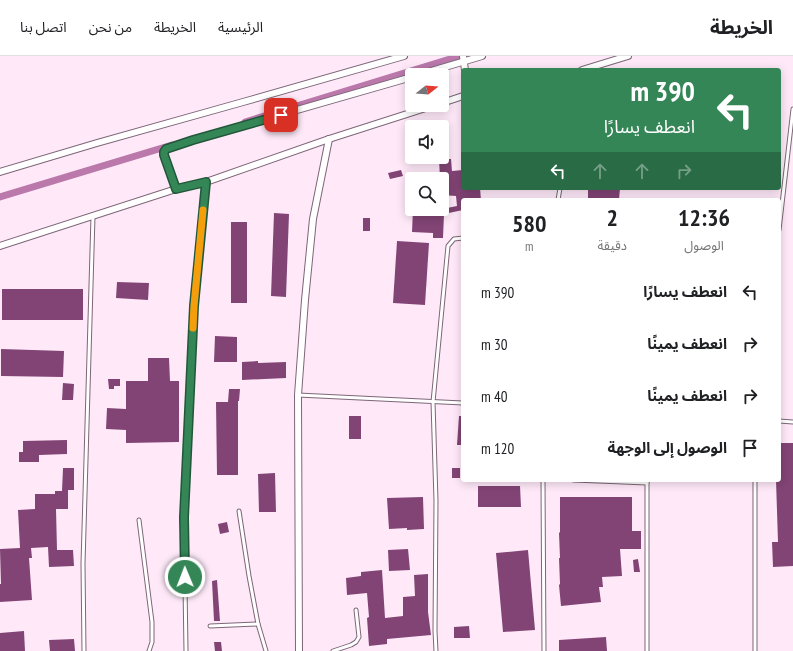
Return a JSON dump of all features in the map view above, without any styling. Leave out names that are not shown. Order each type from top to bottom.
[{"type":"street","points":[[0,172],[97,142],[243,102],[383,59],[404,56]]},
{"type":"street","points":[[438,68],[463,59],[482,56]]},
{"type":"street","points":[[589,68],[628,56]]},
{"type":"street","points":[[176,189],[164,155],[166,149],[405,79]]},
{"type":"street","points":[[449,101],[461,97]]},
{"type":"street","points":[[0,246],[176,189],[206,182],[329,139],[413,112]]},
{"type":"street","points":[[299,651],[298,395],[313,219],[329,139]]},
{"type":"lane","points":[[781,215],[792,135],[793,109]]},
{"type":"lane","points":[[186,651],[184,517],[194,306],[206,182]]},
{"type":"lane","points":[[84,651],[83,564],[93,216]]},
{"type":"lane","points":[[436,651],[436,501],[433,402],[448,246],[454,239],[461,238]]},
{"type":"lane","points":[[298,395],[461,403]]},
{"type":"lane","points":[[781,422],[793,422]]},
{"type":"lane","points":[[543,482],[544,651]]},
{"type":"lane","points":[[647,482],[647,651]]},
{"type":"lane","points":[[755,482],[755,651]]},
{"type":"lane","points":[[239,511],[258,624],[266,651]]},
{"type":"lane","points":[[139,520],[152,622],[152,642],[149,651]]},
{"type":"lane","points":[[333,651],[351,645],[356,642],[359,637],[356,610]]},
{"type":"lane","points":[[210,626],[258,624]]},
{"type":"building","points":[[449,159],[451,159],[452,171],[461,170],[461,190],[480,190],[481,198],[461,198],[461,210],[449,213],[449,208],[457,206],[456,196],[449,196],[449,172],[440,172],[439,164],[449,164]]},
{"type":"building","points":[[401,170],[403,176],[390,179],[388,173]]},
{"type":"building","points":[[588,190],[620,190],[619,198],[588,198]]},
{"type":"building","points":[[274,213],[289,214],[286,297],[271,296]]},
{"type":"building","points":[[413,216],[444,216],[443,238],[433,238],[433,233],[412,232]]},
{"type":"building","points":[[363,218],[370,218],[370,231],[363,231]]},
{"type":"building","points":[[231,222],[247,222],[247,303],[231,303]]},
{"type":"building","points":[[397,241],[429,243],[425,305],[393,303]]},
{"type":"building","points":[[117,282],[149,283],[148,300],[116,298]]},
{"type":"building","points":[[2,289],[83,289],[83,320],[2,320]]},
{"type":"building","points":[[215,336],[237,337],[237,362],[214,362]]},
{"type":"building","points":[[1,349],[64,351],[63,377],[1,376]]},
{"type":"building","points":[[148,358],[169,358],[170,381],[179,381],[179,442],[126,443],[126,430],[106,429],[107,408],[126,409],[126,381],[148,381]]},
{"type":"building","points":[[258,361],[258,363],[286,362],[286,378],[242,380],[242,362]]},
{"type":"building","points":[[108,379],[120,379],[120,386],[114,386],[114,389],[109,389]]},
{"type":"building","points":[[63,383],[74,384],[73,400],[62,400]]},
{"type":"building","points":[[229,389],[240,389],[238,401],[238,475],[217,475],[216,402],[228,402]]},
{"type":"building","points":[[349,416],[361,416],[361,439],[349,439]]},
{"type":"building","points":[[459,416],[461,416],[461,445],[457,445]]},
{"type":"building","points":[[67,440],[67,454],[39,455],[39,462],[19,462],[19,452],[23,452],[23,441]]},
{"type":"building","points":[[781,443],[793,443],[793,566],[773,567],[772,542],[778,542],[776,482],[781,482]]},
{"type":"building","points":[[63,468],[74,468],[74,490],[68,490],[68,509],[56,509],[57,550],[73,550],[74,566],[49,567],[48,547],[31,548],[32,558],[29,558],[32,600],[0,602],[0,549],[20,548],[18,510],[35,509],[35,494],[55,494],[55,491],[62,491]]},
{"type":"building","points":[[452,468],[460,468],[460,478],[452,478]]},
{"type":"building","points":[[275,473],[276,512],[259,512],[258,474]]},
{"type":"building","points":[[478,486],[520,486],[521,507],[478,507]]},
{"type":"building","points":[[423,497],[424,529],[389,529],[387,498]]},
{"type":"building","points":[[560,497],[632,497],[632,531],[641,531],[641,549],[620,549],[622,576],[602,577],[603,587],[599,587],[601,602],[561,606],[559,585]]},
{"type":"building","points":[[227,522],[229,532],[220,534],[218,524]]},
{"type":"building","points":[[408,549],[410,570],[389,571],[388,550]]},
{"type":"building","points":[[528,550],[535,630],[503,632],[496,553]]},
{"type":"building","points":[[638,559],[640,572],[634,572],[633,560]]},
{"type":"building","points":[[382,570],[385,618],[403,616],[403,597],[415,596],[414,575],[428,574],[428,612],[431,635],[387,639],[387,644],[369,646],[367,593],[347,595],[346,578],[361,576],[361,572]]},
{"type":"building","points":[[217,580],[220,621],[214,621],[212,581]]},
{"type":"building","points":[[469,626],[470,638],[454,638],[454,627]]},
{"type":"building","points":[[24,631],[25,651],[0,651],[0,633]]},
{"type":"building","points":[[606,637],[607,651],[559,651],[559,640]]},
{"type":"building","points":[[74,639],[75,651],[50,651],[49,640]]},
{"type":"building","points":[[214,642],[221,642],[222,651],[215,651]]},
{"type":"waterway","points":[[245,122],[460,56]]},
{"type":"waterway","points":[[0,197],[172,145]]},
{"type":"slow traffic","points":[[193,328],[203,210]]},
{"type":"route","points":[[185,577],[184,517],[194,306],[206,182],[176,189],[164,152],[166,149],[193,140],[281,115]]}]
